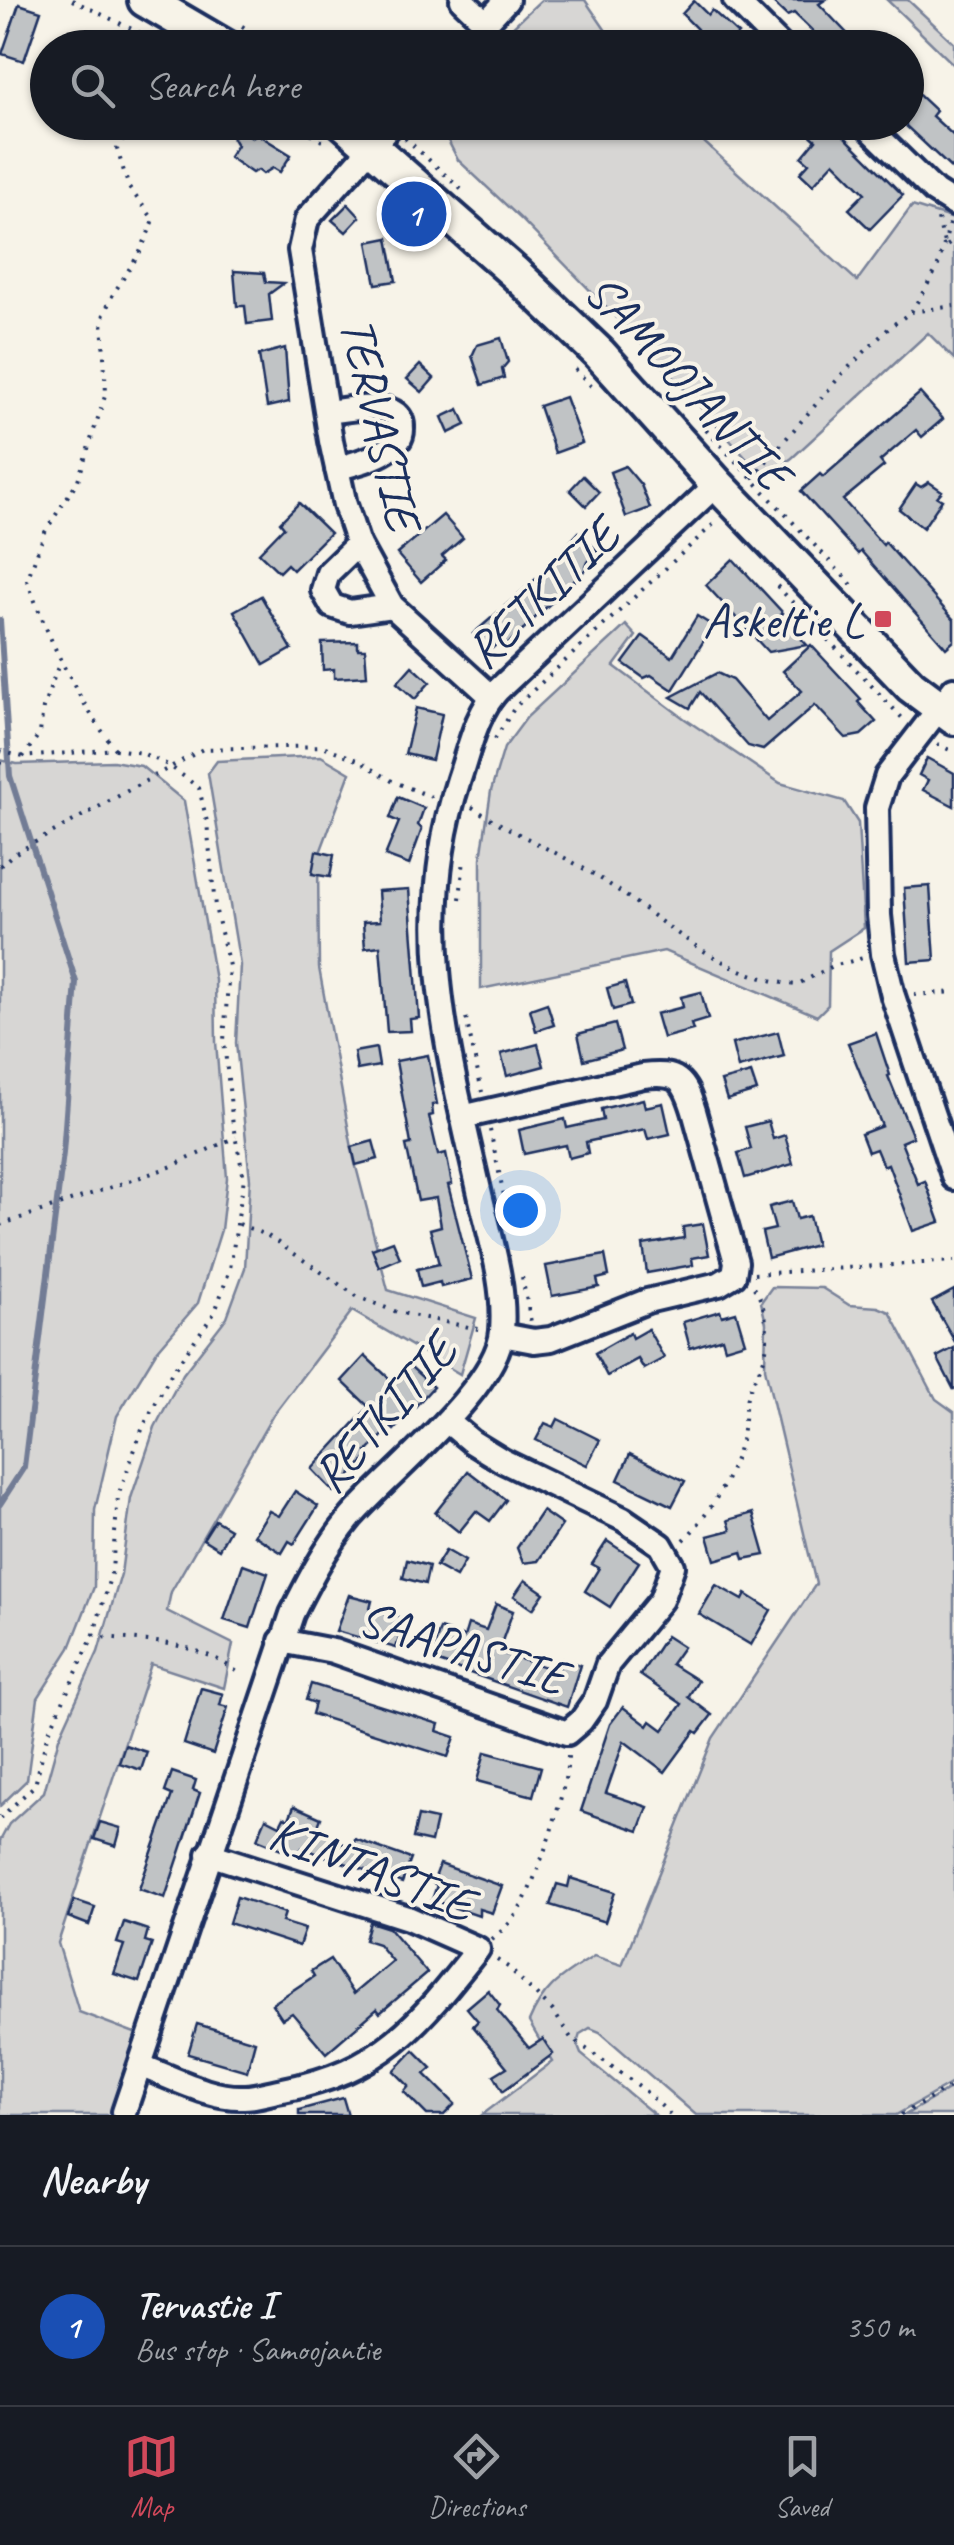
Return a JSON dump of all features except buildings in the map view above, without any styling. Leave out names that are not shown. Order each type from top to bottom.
[{"type":"street","points":[[145,0],[196,30]]},
{"type":"street","points":[[462,0],[485,22]]},
{"type":"street","points":[[478,30],[507,0]]},
{"type":"street","points":[[735,0],[764,30]]},
{"type":"street","points":[[882,140],[935,192],[948,211]]},
{"type":"street","name":"TERVASTIE","points":[[374,145],[306,219],[300,250],[337,468],[358,544],[392,606],[492,697]]},
{"type":"street","name":"SAMOOJANTIE","points":[[374,145],[585,339],[911,686],[941,712]]},
{"type":"street","points":[[327,412],[380,407],[397,414],[403,424],[401,438],[386,451],[337,468]]},
{"type":"street","name":"RETKITIE","points":[[124,2112],[281,1641],[312,1573],[367,1500],[447,1421],[481,1380],[502,1336],[501,1289],[448,1057],[434,928],[437,880],[462,806],[478,724],[492,697],[730,496]]},
{"type":"street","points":[[358,544],[328,573],[323,590],[332,606],[350,612],[392,606]]},
{"type":"street","points":[[941,712],[887,776],[877,808],[878,915],[893,996],[954,1178]]},
{"type":"street","points":[[462,1117],[643,1076],[662,1074],[676,1078],[686,1087],[694,1111],[736,1262],[734,1275],[719,1284],[647,1301],[565,1334],[534,1341],[502,1336]]},
{"type":"street","points":[[447,1421],[502,1461],[622,1518],[661,1545],[667,1554]]},
{"type":"street","name":"SAAPASTIE","points":[[281,1641],[333,1652],[567,1733],[582,1721],[595,1701],[608,1664],[661,1600],[673,1566],[667,1554]]},
{"type":"street","name":"KINTASTIE","points":[[140,2066],[213,2092],[243,2098],[325,2082],[375,2058],[432,2007],[478,1950],[408,1918],[210,1854]]},
{"type":"path","points":[[72,0],[134,30]]},
{"type":"path","points":[[115,749],[60,661],[27,580],[45,532],[78,480],[106,394],[102,319],[154,220],[128,188],[116,150],[123,140]]},
{"type":"path","points":[[490,748],[515,708],[730,496],[843,373],[911,312],[945,247],[948,211]]},
{"type":"path","points":[[945,247],[937,221],[948,211]]},
{"type":"path","points":[[945,247],[954,241]]},
{"type":"path","points":[[911,312],[954,306]]},
{"type":"path","points":[[575,368],[600,395]]},
{"type":"path","points":[[766,575],[941,712],[954,752]]},
{"type":"path","points":[[23,757],[40,734],[43,708],[60,661]]},
{"type":"path","points":[[0,866],[12,855],[203,748],[323,746],[360,761],[392,782],[462,806],[550,849],[732,968],[796,985],[833,966],[869,956]]},
{"type":"path","points":[[0,751],[23,757],[115,749],[142,753],[170,766],[199,788],[207,822],[215,907],[229,966],[224,1042],[244,1178],[240,1224],[215,1312],[172,1372],[142,1427],[118,1496],[112,1570],[94,1634],[47,1736],[35,1784],[0,1818]]},
{"type":"path","points":[[462,806],[477,792]]},
{"type":"path","points":[[462,806],[470,822]]},
{"type":"path","points":[[459,906],[465,851]]},
{"type":"path","points":[[893,996],[954,992]]},
{"type":"path","points":[[466,1018],[513,1234]]},
{"type":"path","points":[[0,1225],[170,1166],[236,1137]]},
{"type":"path","points":[[240,1224],[268,1236],[358,1298],[397,1312],[502,1336]]},
{"type":"path","points":[[734,1275],[954,1261]]},
{"type":"path","points":[[520,1270],[534,1341]]},
{"type":"path","points":[[667,1554],[710,1508],[730,1474],[742,1438],[746,1398],[765,1355],[762,1302],[755,1286],[734,1275]]},
{"type":"path","points":[[94,1634],[176,1643],[212,1655],[240,1674]]},
{"type":"path","points":[[567,1733],[568,1770],[519,1911],[478,1950],[508,1967],[553,2011],[571,2038],[642,2088],[671,2115]]},
{"type":"path","points":[[901,2115],[954,2085]]},
{"type":"shaded area","points":[[541,0],[585,0],[605,30],[509,30]]},
{"type":"shaded area","points":[[887,0],[908,0],[954,43],[954,65],[924,36],[924,30],[918,30]]},
{"type":"shaded area","points":[[448,140],[702,140],[857,281],[912,206],[954,219],[954,359],[928,333],[792,458],[764,478],[667,370],[521,219],[458,160]]},
{"type":"shaded area","points":[[626,625],[636,636],[614,666],[780,783],[844,801],[858,823],[864,928],[829,951],[828,1005],[817,1016],[664,951],[481,989],[481,858],[491,791],[504,748],[527,717]]},
{"type":"shaded area","points":[[321,756],[350,773],[318,858],[319,968],[354,1159],[388,1290],[476,1318],[460,1374],[352,1311],[273,1415],[171,1592],[167,1611],[233,1644],[224,1688],[151,1664],[58,1943],[79,2012],[140,2035],[110,2115],[0,2115],[0,1841],[9,1824],[44,1792],[59,1738],[98,1652],[121,1574],[131,1498],[155,1427],[183,1374],[227,1317],[245,1268],[250,1179],[236,1043],[240,965],[208,773],[217,761]]},
{"type":"shaded area","points":[[0,760],[17,764],[113,761],[141,766],[184,801],[215,980],[227,1178],[221,1230],[198,1303],[156,1352],[117,1416],[95,1510],[94,1587],[70,1648],[38,1698],[27,1780],[0,1806]]},
{"type":"shaded area","points":[[772,1287],[822,1288],[849,1305],[890,1312],[936,1399],[954,1412],[954,2082],[896,2115],[696,2115],[600,2032],[590,2028],[580,2034],[577,2044],[581,2054],[655,2115],[482,2115],[552,2062],[529,2022],[548,1990],[594,1956],[622,1965],[713,1738],[816,1584],[765,1368],[766,1323],[761,1302]]},
{"type":"shaded area","points":[[954,2088],[954,2115],[905,2115],[948,2090]]},
{"type":"waterway","points":[[0,620],[10,776],[76,982],[63,1153],[24,1467],[0,1504]]},
{"type":"place","name":"Tervastie I","points":[[414,214]]},
{"type":"place","name":"Askeltie L","points":[[883,619]]}]
